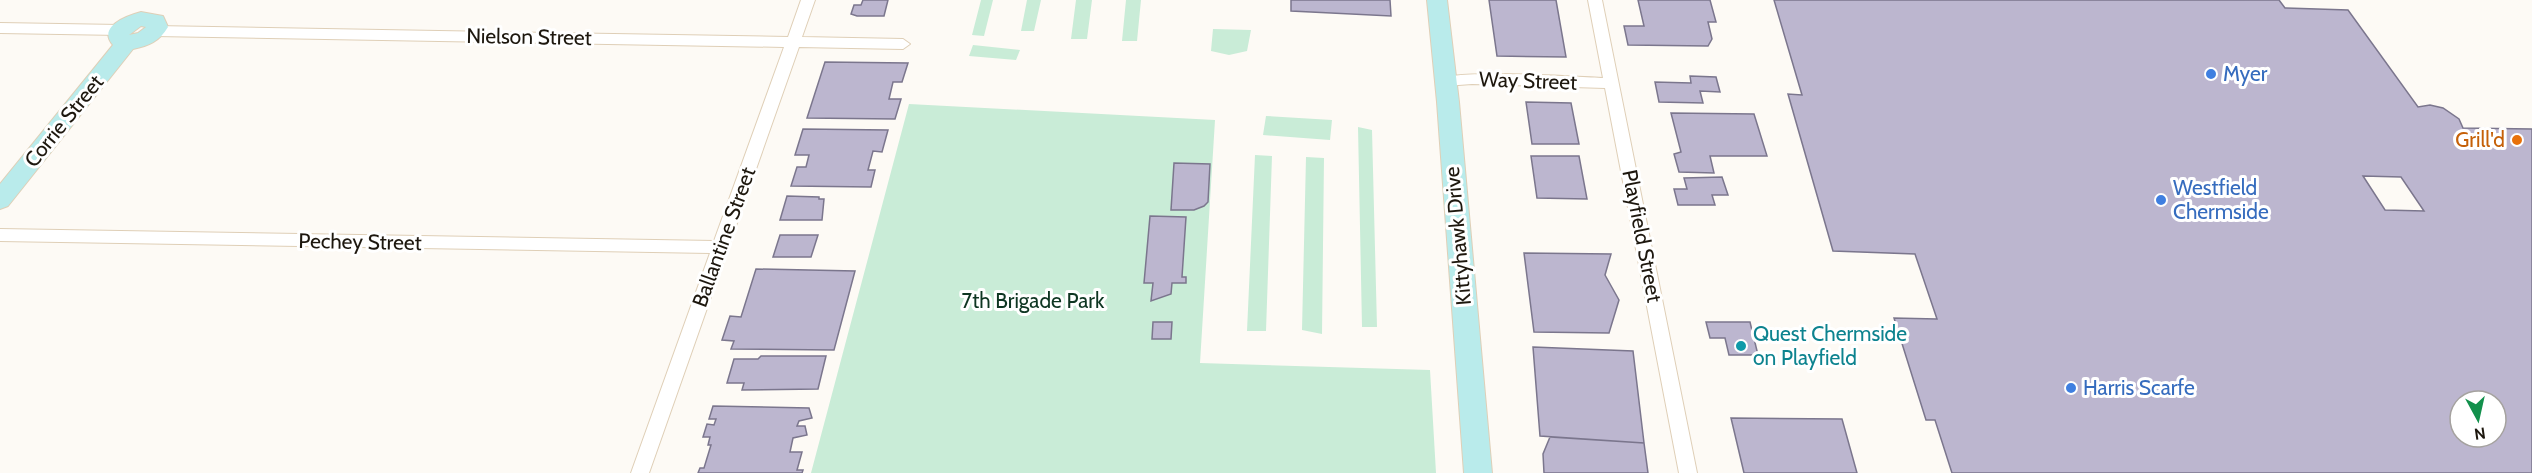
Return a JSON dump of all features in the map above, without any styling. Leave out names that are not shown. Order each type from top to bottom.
[{"type":"street","points":[[0,28],[124,36],[129,23],[151,25],[162,0]]},
{"type":"street","name":"Ballantine Street","points":[[640,473],[808,0]]},
{"type":"street","name":"Kittyhawk Drive","points":[[1437,0],[1478,473]]},
{"type":"street","name":"Playfield Street","points":[[1595,0],[1688,473]]},
{"type":"street","name":"Nielson Street","points":[[151,25],[903,44]]},
{"type":"street","name":"Corrie Street","points":[[0,200],[124,36]]},
{"type":"street","name":"Way Street","points":[[1444,81],[1611,83]]},
{"type":"street","name":"Pechey Street","points":[[0,235],[720,247]]},
{"type":"green space","points":[[981,0],[993,0],[984,36],[972,35]]},
{"type":"green space","points":[[1027,0],[1041,0],[1034,31],[1021,31]]},
{"type":"green space","points":[[1076,0],[1092,0],[1087,39],[1071,39]]},
{"type":"green space","points":[[1126,0],[1141,0],[1137,41],[1122,41]]},
{"type":"green space","points":[[1213,29],[1251,30],[1247,51],[1229,55],[1211,51]]},
{"type":"green space","points":[[973,45],[1020,50],[1016,60],[969,56]]},
{"type":"green space","name":"7th Brigade Park","points":[[909,104],[1215,120],[1200,363],[1430,370],[1436,473],[811,473]]},
{"type":"green space","points":[[1266,116],[1332,120],[1330,140],[1263,135]]},
{"type":"green space","points":[[1358,127],[1372,130],[1377,327],[1362,327]]},
{"type":"green space","points":[[1255,155],[1272,156],[1266,331],[1247,331]]},
{"type":"green space","points":[[1306,157],[1324,158],[1322,334],[1302,330]]},
{"type":"building","points":[[863,0],[888,0],[884,16],[851,14],[854,5],[861,5]]},
{"type":"building","points":[[1291,0],[1390,0],[1391,16],[1291,11]]},
{"type":"building","points":[[1489,0],[1556,0],[1566,57],[1497,56]]},
{"type":"building","points":[[1638,0],[1710,0],[1716,22],[1708,22],[1712,39],[1708,46],[1628,45],[1624,26],[1644,26]]},
{"type":"building","name":"Westfield Chermside","points":[[1774,0],[2279,0],[2285,8],[2348,10],[2418,107],[2430,105],[2443,108],[2459,119],[2463,128],[2532,129],[2532,473],[1952,473],[1935,420],[1926,420],[1894,318],[1937,319],[1915,254],[1833,251],[1788,94],[1802,95]]},
{"type":"building","points":[[825,62],[908,63],[902,82],[893,82],[889,99],[901,99],[895,119],[807,118]]},
{"type":"building","points":[[1690,76],[1716,77],[1720,92],[1700,91],[1703,103],[1659,102],[1655,82],[1691,83]]},
{"type":"building","points":[[1526,102],[1571,103],[1579,144],[1532,144]]},
{"type":"building","points":[[1671,113],[1754,114],[1767,156],[1710,156],[1714,173],[1679,172],[1674,154],[1681,152]]},
{"type":"building","points":[[803,129],[888,130],[882,152],[873,151],[868,170],[875,170],[871,187],[791,186],[797,167],[806,167],[809,155],[795,155]]},
{"type":"building","points":[[1531,156],[1579,156],[1587,199],[1537,198]]},
{"type":"building","points":[[1174,163],[1210,164],[1208,202],[1204,206],[1194,210],[1171,210]]},
{"type":"building","points":[[2363,176],[2401,177],[2424,211],[2385,210]]},
{"type":"building","points":[[1722,177],[1728,195],[1712,195],[1715,205],[1678,205],[1674,189],[1687,189],[1684,178]]},
{"type":"building","points":[[787,196],[824,199],[822,220],[780,220]]},
{"type":"building","points":[[1150,216],[1186,217],[1182,277],[1186,277],[1186,283],[1172,283],[1171,294],[1151,301],[1153,283],[1144,283]]},
{"type":"building","points":[[780,235],[818,235],[811,257],[773,257]]},
{"type":"building","points":[[1524,253],[1611,254],[1605,275],[1619,300],[1609,333],[1534,332]]},
{"type":"building","points":[[756,269],[855,271],[834,350],[731,349],[734,341],[722,340],[730,316],[741,317]]},
{"type":"building","points":[[1153,322],[1172,322],[1171,339],[1152,339]]},
{"type":"building","name":"Quest Chermside on Playfield","points":[[1706,322],[1750,322],[1758,355],[1729,355],[1725,338],[1710,338]]},
{"type":"building","points":[[1533,347],[1633,351],[1644,443],[1540,436]]},
{"type":"building","points":[[761,356],[826,356],[818,389],[742,390],[744,383],[727,383],[734,359],[758,359]]},
{"type":"building","points":[[713,406],[809,408],[812,418],[799,421],[797,426],[805,426],[807,435],[793,438],[790,452],[802,452],[797,470],[803,470],[802,473],[698,473],[700,468],[704,468],[711,445],[708,445],[710,437],[703,437],[707,424],[714,425],[716,419],[709,419]]},
{"type":"building","points":[[1731,418],[1842,419],[1857,473],[1744,473]]},
{"type":"building","points":[[1550,437],[1644,443],[1648,473],[1544,473],[1543,454]]},
{"type":"place","name":"Myer","points":[[2211,74]]},
{"type":"place","name":"Grill'd","points":[[2517,140]]},
{"type":"place","name":"Westfield Chermside","points":[[2161,200]]},
{"type":"place","name":"Quest Chermside on Playfield","points":[[1741,346]]},
{"type":"place","name":"Harris Scarfe","points":[[2071,388]]}]
